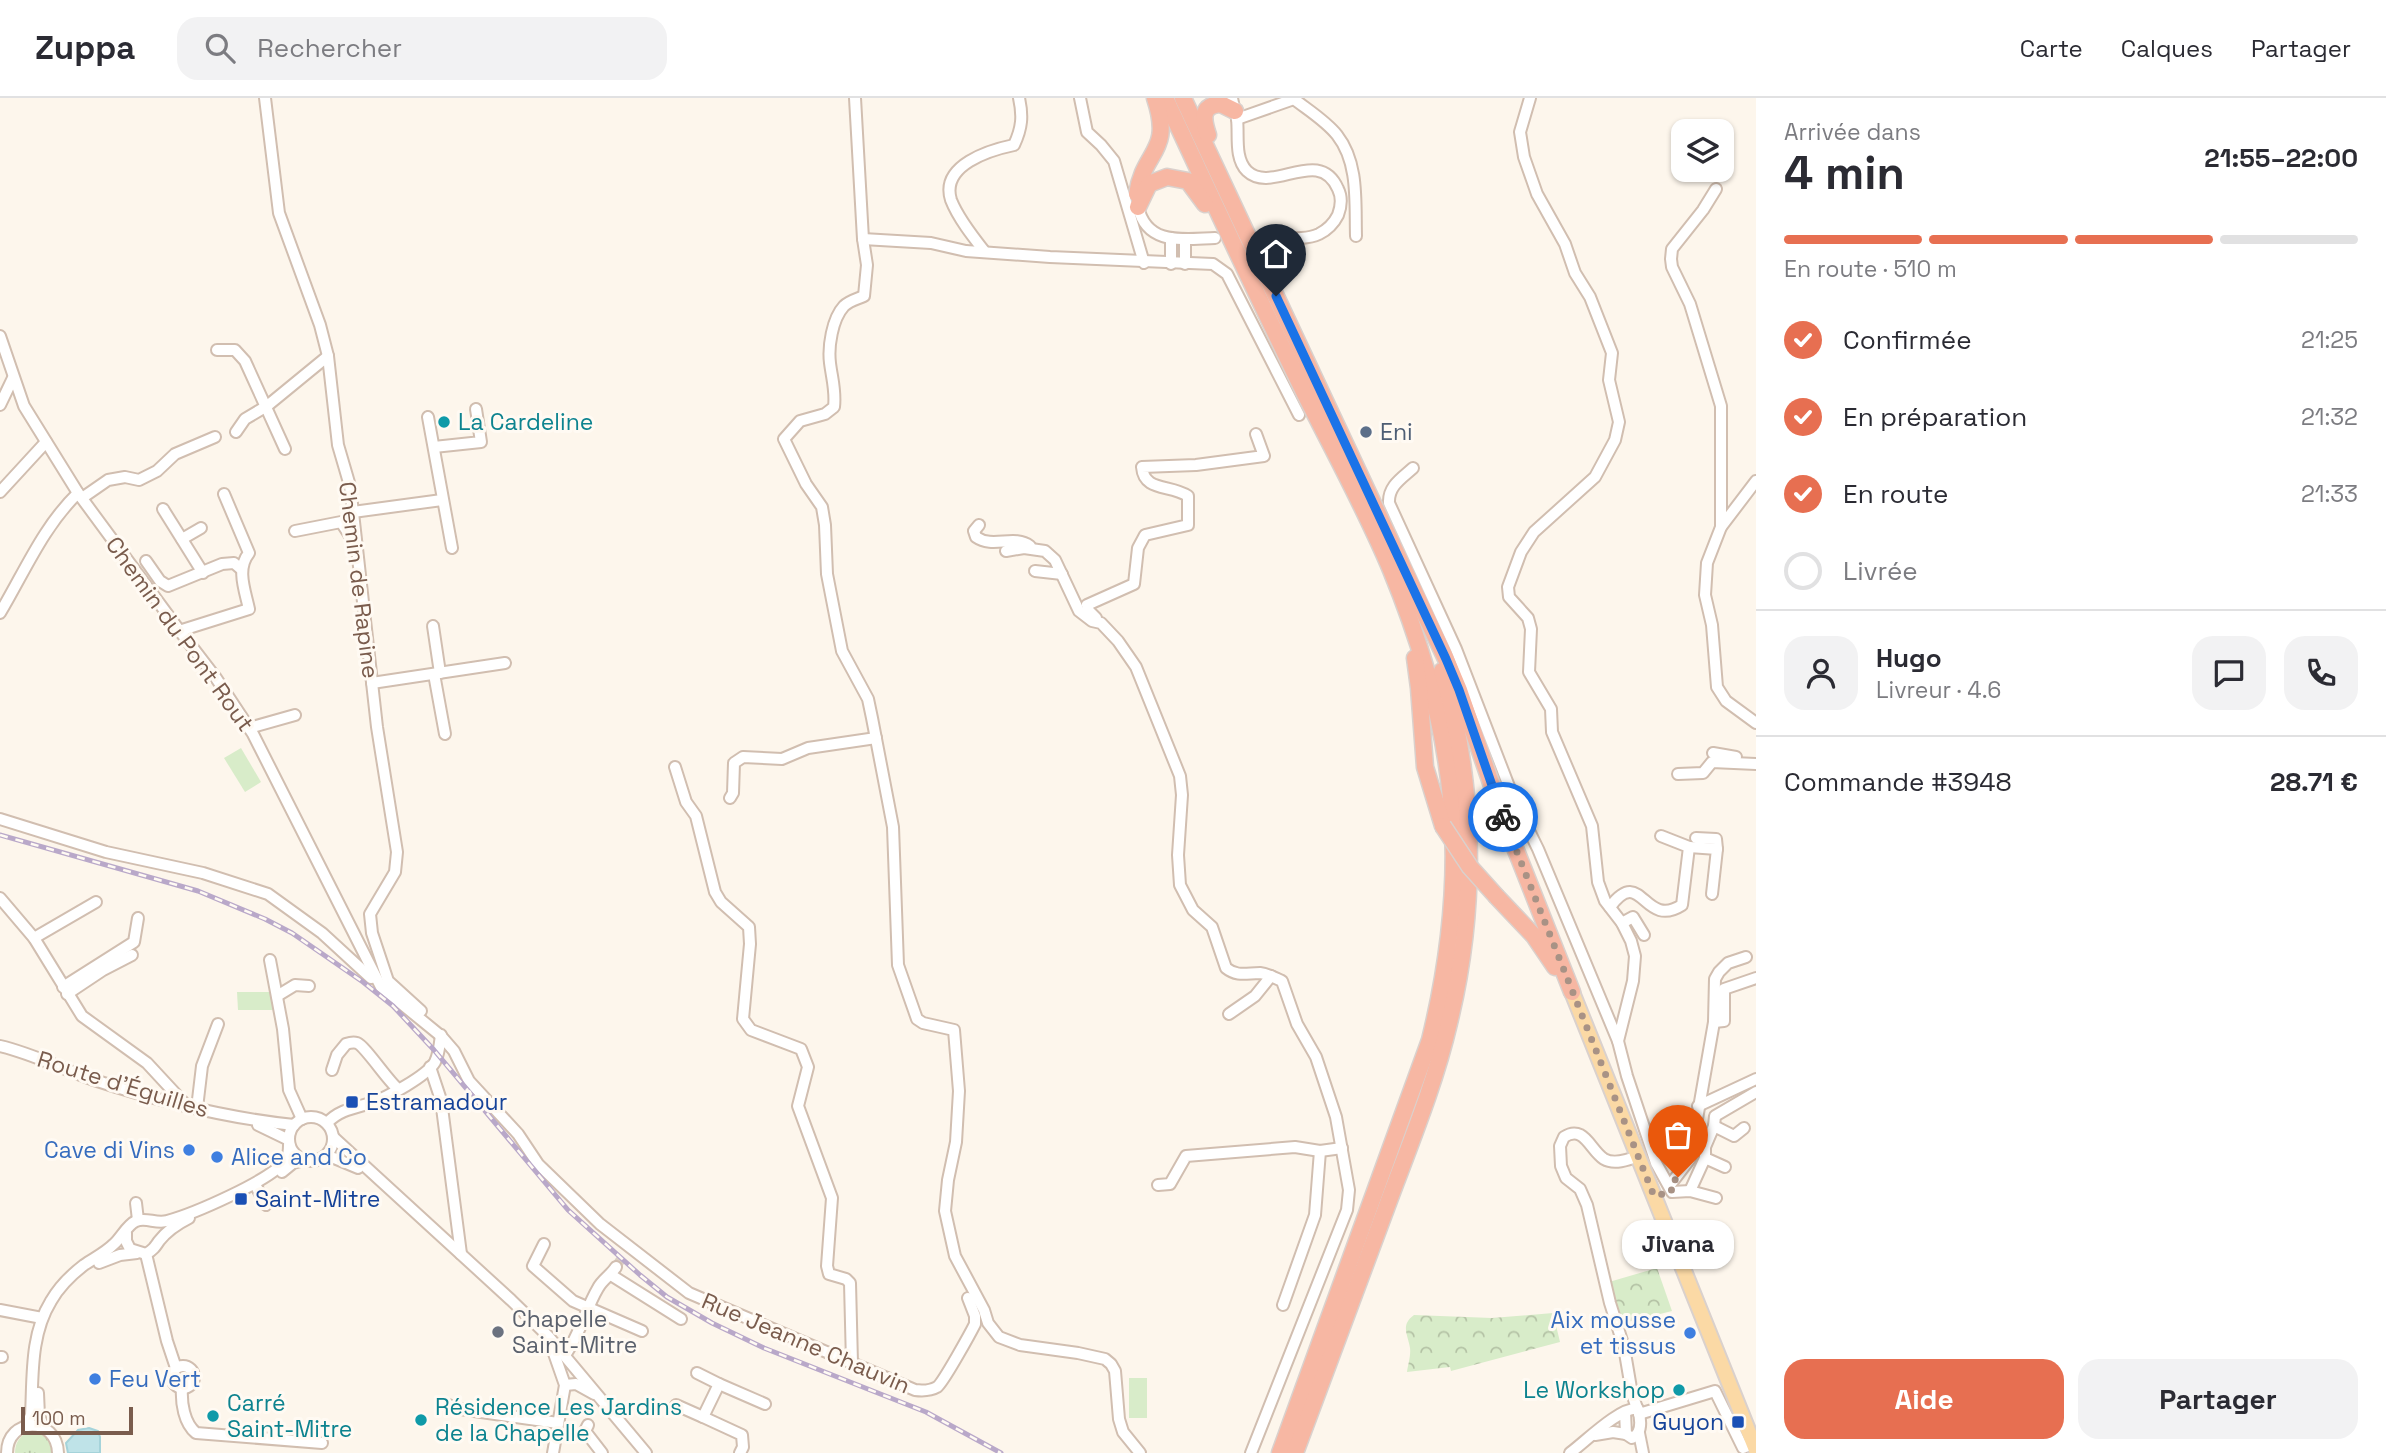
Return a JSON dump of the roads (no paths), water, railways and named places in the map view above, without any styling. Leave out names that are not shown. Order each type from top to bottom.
[{"type":"highway","points":[[1138,207],[1138,188],[1162,135],[1155,98]]},
{"type":"highway","points":[[1165,98],[1250,281],[1390,568],[1432,685],[1444,741],[1454,836],[1453,906],[1449,944],[1436,1013],[1418,1078],[1280,1453]]},
{"type":"highway","points":[[1183,98],[1459,690],[1502,815],[1572,992]]},
{"type":"highway","points":[[1233,105],[1215,104],[1205,110],[1203,120],[1233,207]]},
{"type":"highway","points":[[1138,207],[1145,189],[1161,177],[1188,181],[1201,197],[1250,281]]},
{"type":"highway","points":[[1390,568],[1417,671],[1425,767],[1443,826],[1465,860],[1534,936],[1572,992]]},
{"type":"highway","points":[[1296,1453],[1426,1098],[1449,1025],[1463,947],[1468,862],[1464,783],[1445,681],[1420,603]]},
{"type":"main road","points":[[1572,992],[1751,1447]]},
{"type":"street","name":"Chemin de Rapine","points":[[265,98],[279,213],[320,325],[328,356],[338,445],[350,486],[372,683],[397,852],[395,872],[370,914],[372,933],[388,981],[442,1029],[441,1036]]},
{"type":"street","points":[[855,98],[863,239],[867,265],[864,296],[846,304],[839,314],[831,338],[830,361],[836,393],[834,407],[825,414],[800,422],[784,439],[806,484],[822,507],[827,574],[842,651],[867,699],[876,738],[893,827],[898,965],[918,1019],[923,1023],[954,1030],[959,1091],[956,1142],[948,1180],[946,1211],[955,1256],[984,1310],[988,1323],[999,1337],[1020,1345],[1105,1359],[1111,1364],[1115,1371],[1119,1419],[1124,1432],[1140,1453]]},
{"type":"street","points":[[985,252],[951,199],[951,182],[959,170],[983,152],[1014,145],[1020,132],[1023,114],[1019,98]]},
{"type":"street","points":[[1080,98],[1087,132],[1114,161],[1144,263]]},
{"type":"street","points":[[1530,98],[1520,132],[1524,157],[1537,194],[1565,244],[1575,274],[1590,297],[1612,353],[1609,380],[1619,422],[1615,440],[1595,477],[1534,532],[1521,552],[1508,587],[1509,597],[1528,618],[1531,629],[1529,672],[1551,709],[1552,732],[1592,826],[1598,882],[1610,907],[1622,923],[1635,956],[1633,981],[1618,1041]]},
{"type":"street","points":[[1266,238],[1312,236],[1327,229],[1338,215],[1341,198],[1329,177],[1312,170],[1265,179],[1250,173],[1240,159],[1233,105],[1296,99],[1332,129],[1348,154],[1354,180],[1356,236]]},
{"type":"street","points":[[1716,189],[1672,249],[1671,259],[1672,267],[1690,304],[1721,406],[1721,527]]},
{"type":"street","points":[[1138,207],[1140,216],[1154,233],[1171,238],[1215,238]]},
{"type":"street","points":[[1171,238],[1171,264]]},
{"type":"street","points":[[863,239],[930,243],[966,251],[1144,263],[1213,264],[1227,274],[1298,415]]},
{"type":"street","points":[[1185,239],[1185,264]]},
{"type":"street","name":"Chemin du Pont Rout","points":[[0,336],[24,406],[46,442],[80,495],[216,678],[249,728],[381,987],[441,1036]]},
{"type":"street","points":[[217,350],[235,350],[245,361],[285,449]]},
{"type":"street","points":[[236,432],[244,419],[267,406],[328,356]]},
{"type":"street","points":[[0,405],[13,378]]},
{"type":"street","points":[[433,447],[481,442],[476,409]]},
{"type":"street","points":[[428,417],[452,548]]},
{"type":"street","points":[[1251,1453],[1347,1210],[1349,1190],[1336,1116],[1316,1057],[1297,1024],[1282,981],[1261,973],[1244,975],[1226,968],[1212,927],[1189,903],[1180,885],[1180,776],[1136,667],[1118,641],[1089,611],[1087,605],[1134,584],[1138,548],[1145,535],[1188,525],[1188,496],[1180,491],[1147,482],[1143,478],[1142,467],[1196,465],[1264,456],[1256,434]]},
{"type":"street","points":[[0,612],[39,540],[62,508],[108,480],[125,477],[139,480],[157,471],[176,454],[215,437]]},
{"type":"street","points":[[0,492],[46,442]]},
{"type":"street","points":[[1413,468],[1394,485],[1389,494],[1389,503],[1456,649],[1515,803],[1538,849],[1618,1041],[1656,1163],[1671,1188],[1716,1198]]},
{"type":"street","points":[[1756,481],[1721,527],[1710,551],[1705,575],[1705,595],[1712,625],[1717,687],[1726,701],[1756,723]]},
{"type":"street","points":[[179,631],[249,609],[241,569],[243,560],[249,553],[224,494]]},
{"type":"street","points":[[353,512],[442,500]]},
{"type":"street","points":[[163,509],[203,573]]},
{"type":"street","points":[[295,531],[341,522],[346,526],[356,547]]},
{"type":"street","points":[[979,525],[974,531],[976,537],[983,542],[1025,542],[1035,550]]},
{"type":"street","points":[[182,539],[201,528]]},
{"type":"street","points":[[1006,551],[1024,548],[1045,551],[1055,560],[1079,611],[1092,621],[1101,623]]},
{"type":"street","points":[[146,561],[168,586],[222,564],[234,563],[241,569]]},
{"type":"street","points":[[1035,571],[1062,574]]},
{"type":"street","points":[[433,626],[445,734]]},
{"type":"street","points":[[372,683],[505,663]]},
{"type":"street","points":[[249,728],[295,715]]},
{"type":"street","points":[[730,797],[733,793],[734,762],[738,758],[782,759],[808,748],[876,738]]},
{"type":"street","points":[[1713,753],[1756,758]]},
{"type":"street","points":[[1678,774],[1703,773],[1712,762],[1756,764]]},
{"type":"street","points":[[674,768],[686,802],[696,816],[715,892],[721,902],[749,927],[750,944],[743,1019],[751,1030],[800,1049],[808,1067],[798,1106],[832,1198],[828,1274],[846,1279],[850,1283],[852,1363]]},
{"type":"street","points":[[0,820],[106,852],[203,873],[268,894],[322,933],[381,987]]},
{"type":"street","points":[[1661,836],[1693,842],[1716,839],[1712,894]]},
{"type":"street","points":[[1610,907],[1618,895],[1626,892],[1637,894],[1664,913],[1682,905],[1693,842]]},
{"type":"street","points":[[0,898],[34,938],[65,990],[90,1024],[148,1063],[185,1105]]},
{"type":"street","points":[[34,938],[96,902]]},
{"type":"street","points":[[1622,923],[1633,917],[1644,935]]},
{"type":"street","points":[[65,990],[134,942],[138,918]]},
{"type":"street","points":[[65,990],[132,956]]},
{"type":"street","points":[[1656,1202],[1669,1199],[1671,1188],[1690,1159],[1714,1022],[1715,979],[1728,963],[1746,957]]},
{"type":"street","points":[[0,1440],[12,1436],[26,1426],[31,1415],[35,1345],[42,1318],[51,1300],[66,1282],[86,1264],[106,1252],[131,1224],[138,1220],[165,1222],[183,1216],[259,1181],[285,1162],[298,1122],[289,1090],[283,1029],[270,960]]},
{"type":"street","points":[[1229,1014],[1255,996],[1271,976]]},
{"type":"street","points":[[1714,1022],[1724,1021],[1724,989],[1756,978]]},
{"type":"street","points":[[277,996],[295,985],[309,986]]},
{"type":"street","points":[[197,1108],[202,1066],[218,1024]]},
{"type":"street","points":[[327,1123],[345,1110],[381,1099],[430,1067],[435,1062],[441,1036]]},
{"type":"street","name":"Rue Jeanne Chauvin","points":[[441,1036],[454,1051],[469,1081],[518,1134],[538,1164],[627,1252],[689,1293],[915,1390],[925,1391],[936,1388],[946,1377],[975,1324],[968,1298]]},
{"type":"street","points":[[332,1070],[337,1055],[346,1044],[355,1042],[362,1046],[389,1082],[398,1089]]},
{"type":"street","name":"Route d'Éguilles","points":[[0,1046],[91,1079],[185,1105],[246,1120],[298,1122]]},
{"type":"street","points":[[430,1067],[441,1100],[461,1254]]},
{"type":"street","points":[[1698,1106],[1756,1079]]},
{"type":"street","points":[[1690,1191],[1704,1158],[1715,1116],[1756,1093]]},
{"type":"street","points":[[298,1122],[315,1117],[327,1123],[333,1137],[548,1336],[646,1451]]},
{"type":"street","name":"Route d'Éguilles","points":[[246,1120],[289,1143]]},
{"type":"street","points":[[1714,1126],[1734,1136],[1744,1128]]},
{"type":"street","points":[[1638,1156],[1615,1162],[1604,1158],[1580,1134],[1574,1132],[1564,1137],[1560,1146],[1561,1166],[1566,1178],[1580,1189],[1590,1214],[1610,1303],[1624,1347],[1632,1394],[1632,1435],[1643,1452]]},
{"type":"street","points":[[159,1240],[184,1221],[257,1188],[293,1163],[323,1158],[331,1149],[333,1137]]},
{"type":"street","points":[[289,1143],[294,1154],[304,1160]]},
{"type":"street","points":[[1158,1185],[1170,1184],[1186,1156],[1296,1147],[1320,1151],[1342,1148]]},
{"type":"street","points":[[1283,1305],[1315,1215],[1320,1151]]},
{"type":"street","points":[[323,1158],[348,1162],[376,1178]]},
{"type":"street","points":[[1704,1158],[1725,1167]]},
{"type":"street","points":[[257,1188],[266,1205]]},
{"type":"street","points":[[136,1203],[138,1220]]},
{"type":"street","points":[[58,1453],[54,1438],[44,1428],[39,1416],[40,1366],[45,1332],[57,1303],[71,1283],[93,1266],[120,1255],[142,1254],[157,1246],[159,1240],[156,1227],[151,1222]]},
{"type":"street","points":[[125,1233],[130,1249],[142,1254]]},
{"type":"street","points":[[544,1244],[533,1266],[572,1301],[642,1331]]},
{"type":"street","points":[[142,1254],[176,1368],[172,1378],[175,1384],[182,1388]]},
{"type":"street","points":[[565,1355],[575,1342],[599,1285],[613,1271],[681,1319]]},
{"type":"street","points":[[0,1310],[42,1318]]},
{"type":"street","points":[[548,1336],[565,1385],[553,1453]]},
{"type":"street","points":[[176,1368],[184,1366],[193,1372],[192,1383],[182,1388]]},
{"type":"street","points":[[697,1374],[765,1404]]},
{"type":"street","points":[[565,1385],[576,1384],[600,1397]]},
{"type":"street","points":[[704,1416],[719,1384]]},
{"type":"street","points":[[182,1388],[182,1403],[189,1425],[196,1433],[322,1443]]},
{"type":"street","points":[[1570,1453],[1632,1411],[1715,1391],[1751,1447]]},
{"type":"street","points":[[443,1403],[460,1409],[558,1423]]},
{"type":"street","points":[[676,1405],[742,1435],[743,1447],[740,1453]]},
{"type":"street","points":[[588,1425],[585,1431],[596,1451]]},
{"type":"street","points":[[26,1426],[44,1428]]},
{"type":"street","points":[[1592,1436],[1613,1433],[1632,1435]]},
{"type":"street","points":[[0,1447],[7,1453],[12,1436]]},
{"type":"water","points":[[89,1428],[98,1431],[100,1453],[68,1453],[66,1443],[78,1430]]},
{"type":"tunnel","points":[[616,1267],[623,1256]]},
{"type":"railway","points":[[0,835],[198,891],[292,933],[393,1006],[434,1050],[568,1210],[667,1297],[764,1348],[926,1412],[1001,1453]]},
{"type":"place","name":"La Cardeline","points":[[444,422]]},
{"type":"place","name":"Eni","points":[[1366,432]]},
{"type":"place","name":"Estramadour","points":[[352,1102]]},
{"type":"place","name":"Cave di Vins","points":[[189,1150]]},
{"type":"place","name":"Alice and Co","points":[[217,1157]]},
{"type":"place","name":"Jivana","points":[[1678,1177]]},
{"type":"place","name":"Saint-Mitre","points":[[241,1199]]},
{"type":"place","name":"Chapelle Saint-Mitre","points":[[498,1332]]},
{"type":"place","name":"Aix mousse et tissus","points":[[1690,1333]]},
{"type":"place","name":"Feu Vert","points":[[95,1379]]},
{"type":"place","name":"Le Workshop","points":[[1679,1390]]},
{"type":"place","name":"Carré Saint-Mitre","points":[[213,1416]]},
{"type":"place","name":"Résidence Les Jardins de la Chapelle","points":[[421,1420]]},
{"type":"place","name":"Guyon","points":[[1738,1422]]}]
